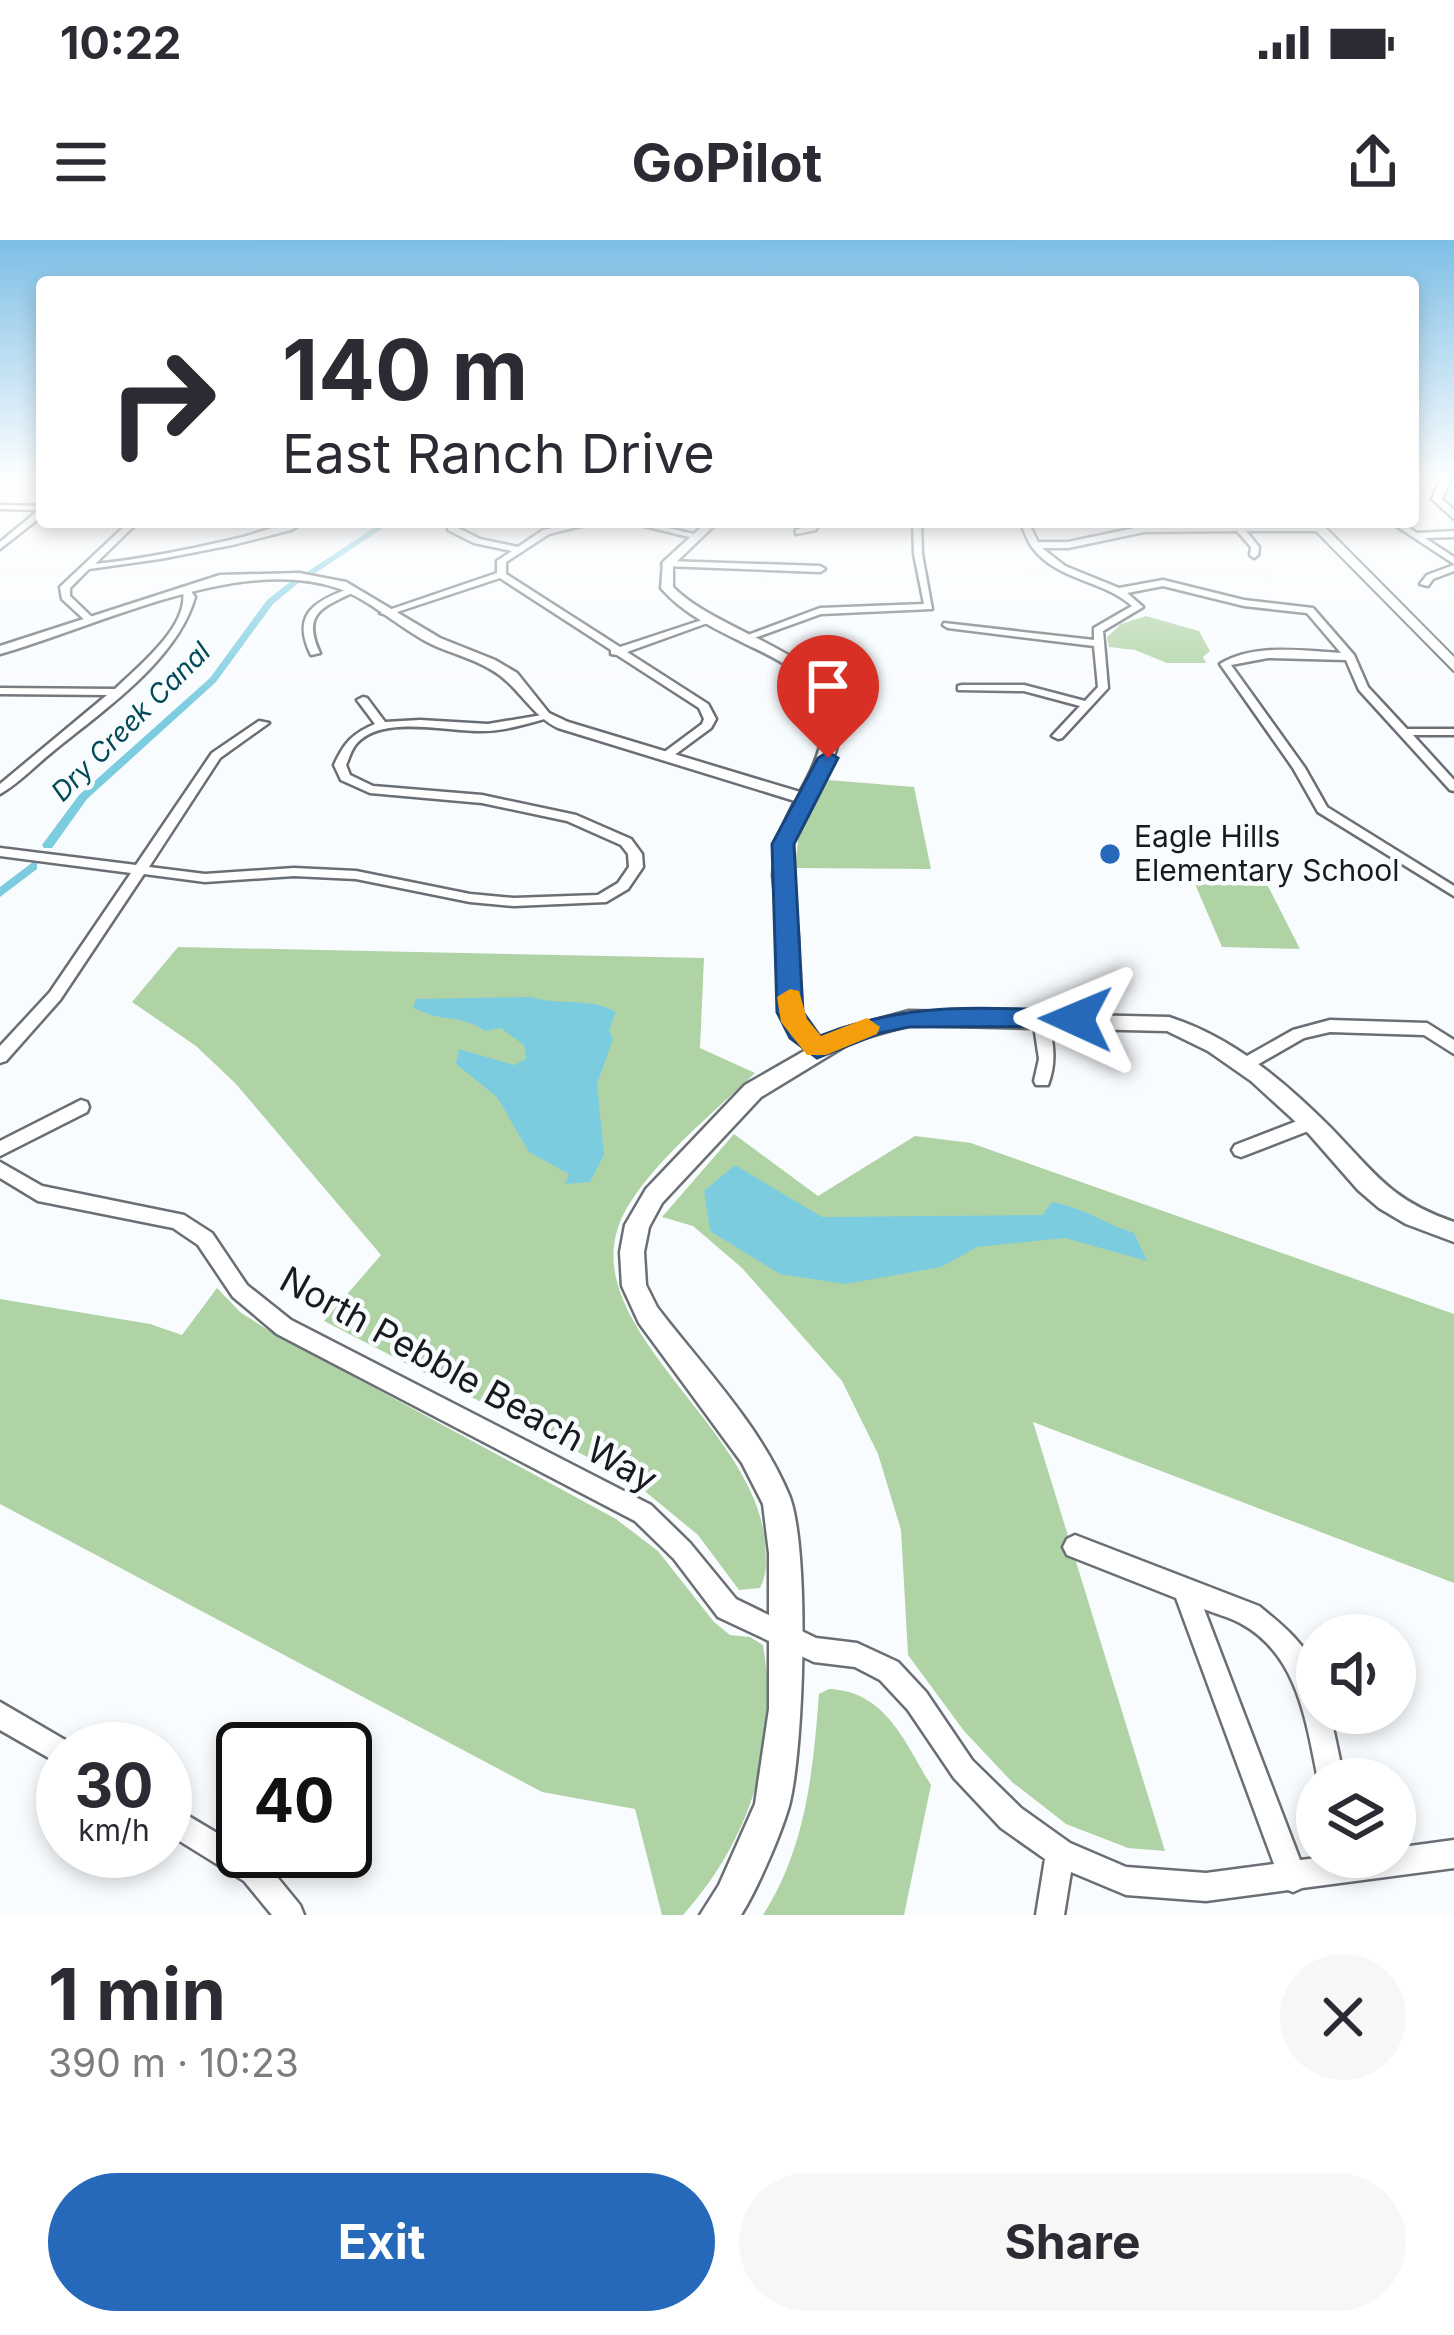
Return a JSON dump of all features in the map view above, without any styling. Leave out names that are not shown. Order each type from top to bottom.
[{"type":"main road","points":[[1345,554],[1454,666]]},
{"type":"street","points":[[91,621],[64,592],[99,554]]},
{"type":"street","points":[[85,567],[121,566],[160,554]]},
{"type":"street","points":[[501,575],[502,561],[511,554]]},
{"type":"street","points":[[678,554],[667,564],[667,589],[676,600],[810,677],[829,698],[833,734],[828,758],[803,798],[783,844],[781,871],[789,937],[790,1012],[800,1032],[817,1048]]},
{"type":"street","points":[[742,640],[811,613],[927,608],[931,602],[917,554]]},
{"type":"street","points":[[1045,554],[1064,569],[1138,607],[1098,630],[1096,643],[1105,681],[1058,736]]},
{"type":"street","points":[[667,564],[820,569]]},
{"type":"street","points":[[1425,584],[1454,564]]},
{"type":"street","points":[[0,650],[220,579],[266,574],[332,582],[512,676],[544,716]]},
{"type":"street","points":[[385,613],[501,575]]},
{"type":"street","points":[[501,575],[708,711],[707,726],[665,756]]},
{"type":"street","points":[[1115,592],[1162,583],[1244,603],[1303,608],[1314,614],[1350,657],[1363,688],[1454,788]]},
{"type":"street","points":[[0,790],[116,692],[188,617],[190,597],[185,589]]},
{"type":"street","points":[[314,653],[306,637],[308,622],[324,601],[351,591]]},
{"type":"street","points":[[614,652],[708,621]]},
{"type":"street","points":[[947,626],[1096,643]]},
{"type":"street","points":[[1350,657],[1289,655],[1228,661],[1226,668],[1270,725],[1322,809],[1454,892]]},
{"type":"street","points":[[810,677],[836,670]]},
{"type":"street","points":[[962,688],[1024,688],[1087,705]]},
{"type":"street","points":[[0,691],[116,692]]},
{"type":"street","points":[[363,700],[383,727]]},
{"type":"street","points":[[0,852],[205,878],[294,872],[356,874],[470,898],[514,902],[601,898],[632,876],[635,854],[626,842],[571,818],[482,799],[357,784],[345,777],[340,765],[351,742],[383,727],[422,722],[485,728],[544,716],[803,798]]},
{"type":"street","points":[[0,1057],[55,996],[216,756],[263,724]]},
{"type":"street","points":[[1408,737],[1454,732]]},
{"type":"street","points":[[1408,737],[1454,742]]},
{"type":"street","points":[[718,1915],[732,1898],[772,1805],[785,1709],[784,1553],[777,1502],[752,1453],[648,1315],[634,1286],[632,1252],[638,1225],[654,1196],[753,1091],[817,1048],[876,1024],[909,1018],[1169,1024],[1194,1032],[1244,1065],[1310,1123],[1378,1195],[1400,1210],[1454,1232]]},
{"type":"street","points":[[1041,1019],[1047,1059],[1042,1081]]},
{"type":"street","points":[[1244,1065],[1299,1034],[1330,1026],[1427,1029],[1454,1048]]},
{"type":"street","points":[[0,1149],[81,1106]]},
{"type":"street","points":[[1240,1150],[1310,1123]]},
{"type":"street","name":"North Pebble Beach Way","points":[[0,1169],[38,1193],[177,1221],[206,1239],[240,1291],[284,1327],[643,1513],[682,1551],[727,1607],[814,1650],[857,1655],[890,1671],[964,1769],[1011,1818],[1060,1853],[1126,1881],[1170,1886],[1296,1877]]},
{"type":"street","points":[[1075,1547],[1250,1615],[1276,1632],[1297,1654],[1312,1693],[1326,1758]]},
{"type":"street","points":[[1186,1593],[1293,1878]]},
{"type":"street","points":[[0,1714],[36,1737]]},
{"type":"street","points":[[192,1833],[254,1871],[290,1915]]},
{"type":"street","points":[[1050,1915],[1060,1853]]},
{"type":"street","name":"North Pebble Beach Way","points":[[1416,1856],[1454,1853]]},
{"type":"green space","points":[[1146,616],[1199,631],[1210,651],[1203,657],[1206,663],[1167,663],[1135,650],[1109,647],[1107,637],[1121,624]]},
{"type":"green space","points":[[828,780],[914,787],[931,869],[795,868],[799,831]]},
{"type":"green space","points":[[1195,884],[1268,886],[1300,949],[1222,947]]},
{"type":"green space","points":[[178,947],[704,958],[700,1048],[755,1073],[640,1189],[617,1231],[614,1269],[627,1308],[649,1346],[708,1423],[756,1503],[766,1556],[760,1588],[739,1590],[698,1535],[630,1479],[324,1321],[381,1255],[236,1084],[196,1046],[132,1002]]},
{"type":"green space","points":[[734,1134],[818,1196],[915,1136],[971,1143],[1454,1314],[1454,1583],[1033,1422],[1165,1851],[1128,1848],[1066,1824],[1012,1782],[964,1731],[908,1655],[901,1530],[878,1454],[842,1381],[742,1268],[693,1226],[662,1217]]},
{"type":"green space","points":[[217,1288],[240,1312],[268,1330],[616,1519],[658,1551],[714,1622],[730,1635],[750,1637],[763,1645],[767,1719],[755,1789],[727,1855],[683,1915],[662,1915],[635,1809],[542,1792],[0,1504],[0,1299],[150,1324],[182,1335]]},
{"type":"green space","points":[[829,1689],[849,1692],[879,1709],[931,1785],[904,1915],[763,1915],[798,1836],[810,1781],[819,1694]]},
{"type":"water","points":[[531,997],[616,1012],[609,1030],[613,1039],[597,1084],[604,1155],[590,1182],[565,1184],[569,1174],[529,1152],[497,1097],[456,1064],[459,1049],[514,1065],[526,1059],[524,1045],[501,1028],[485,1031],[413,1007],[416,999]]},
{"type":"water","points":[[735,1165],[822,1217],[1043,1215],[1052,1202],[1134,1233],[1147,1261],[1065,1238],[977,1247],[941,1267],[845,1284],[780,1274],[710,1231],[704,1191]]},
{"type":"waterway","name":"Dry Creek Canal","points":[[311,572],[338,554]]},
{"type":"waterway","name":"Dry Creek Canal","points":[[48,845],[83,797],[213,680],[270,602],[297,581]]},
{"type":"waterway","name":"Dry Creek Canal","points":[[0,893],[33,866]]},
{"type":"slow traffic","points":[[790,997],[794,1022],[817,1048],[867,1027]]},
{"type":"place","name":"Eagle Hills Elementary School","points":[[1110,854]]},
{"type":"route","points":[[828,758],[803,798],[783,844],[790,1012],[800,1032],[817,1048],[876,1024],[909,1018],[1076,1019]]}]
